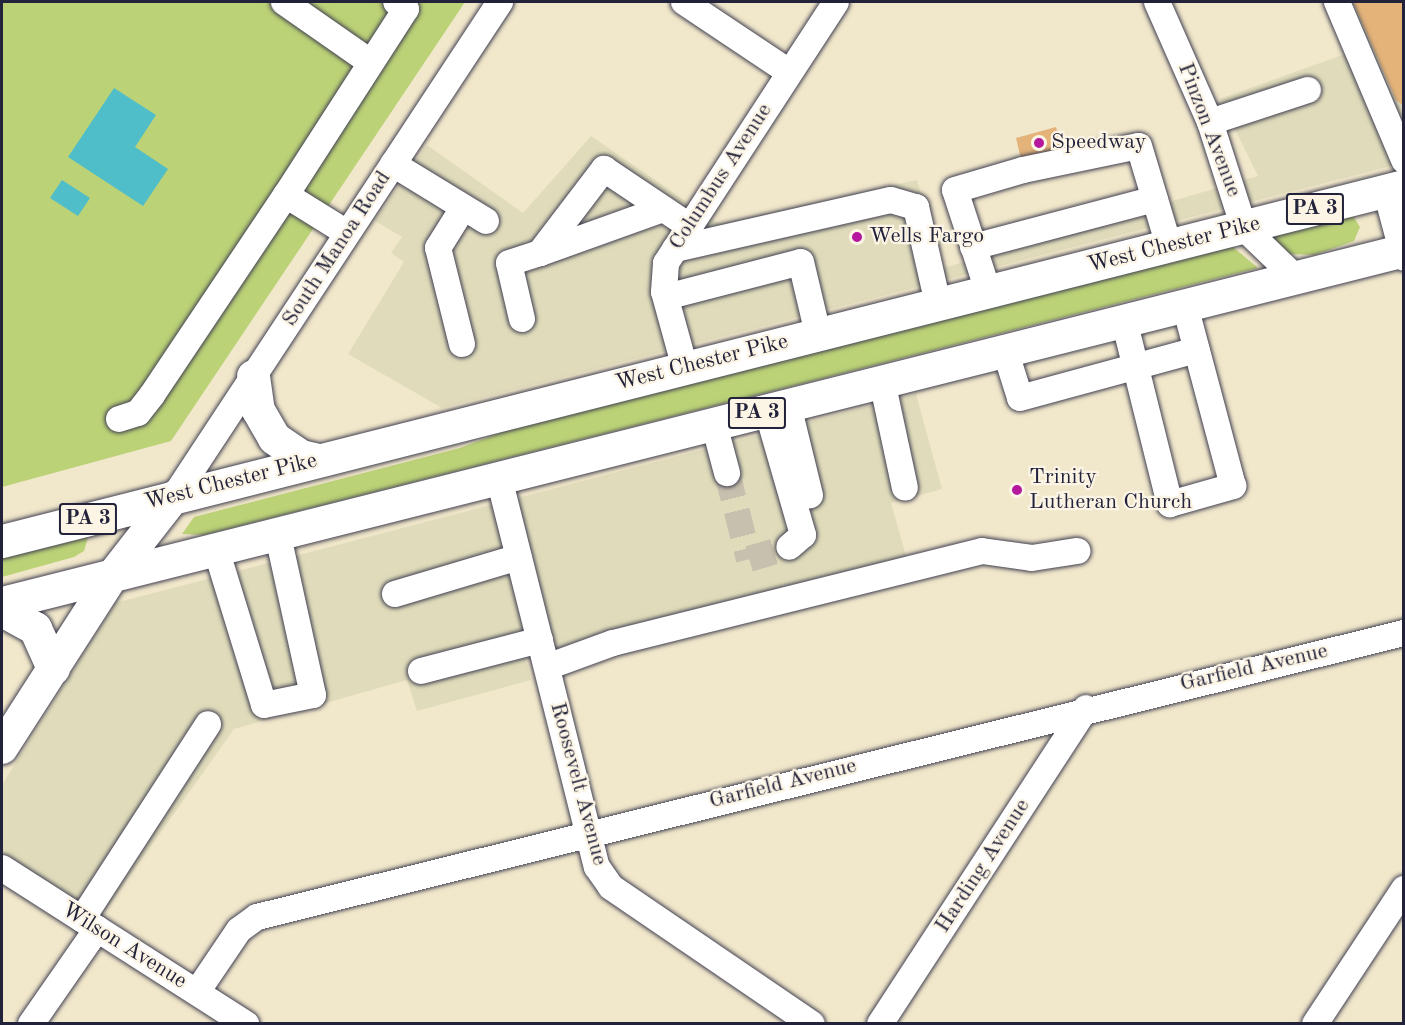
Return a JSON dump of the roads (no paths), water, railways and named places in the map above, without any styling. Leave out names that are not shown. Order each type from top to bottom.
[{"type":"highway","name":"West Chester Pike","points":[[2,541],[1395,189]]},
{"type":"highway","name":"PA 3","points":[[2,603],[216,549],[278,536],[1124,320],[1403,253]]},
{"type":"highway","points":[[253,376],[258,410],[274,438],[301,456],[319,460]]},
{"type":"highway","points":[[2,610],[35,628],[53,668]]},
{"type":"main road","points":[[2,748],[113,575],[174,497]]},
{"type":"street","points":[[284,2],[370,62]]},
{"type":"street","points":[[119,419],[138,413],[152,395],[286,195],[406,9],[396,2]]},
{"type":"street","name":"South Manoa Road","points":[[174,497],[500,2]]},
{"type":"street","points":[[684,2],[789,72]]},
{"type":"street","name":"Columbus Avenue","points":[[685,368],[666,297],[663,273],[689,226],[836,2]]},
{"type":"street","name":"Pinzon Avenue","points":[[1157,2],[1210,122],[1244,228],[1295,278]]},
{"type":"street","points":[[1336,2],[1404,160]]},
{"type":"street","points":[[1210,122],[1308,90]]},
{"type":"street","points":[[988,291],[955,189],[1023,170],[1139,146],[1169,246]]},
{"type":"street","points":[[393,164],[486,221]]},
{"type":"street","points":[[540,253],[604,169],[689,226]]},
{"type":"street","points":[[1395,189],[1403,253]]},
{"type":"street","points":[[286,195],[347,233]]},
{"type":"street","points":[[973,246],[1155,199]]},
{"type":"street","points":[[675,249],[891,200],[916,207],[938,304]]},
{"type":"street","points":[[462,344],[438,248],[463,208]]},
{"type":"street","points":[[522,319],[509,263],[663,209]]},
{"type":"street","points":[[666,297],[801,262],[818,334]]},
{"type":"street","points":[[1124,320],[1170,504],[1233,486],[1185,305]]},
{"type":"street","points":[[1005,351],[1020,399],[1135,365],[1197,350]]},
{"type":"street","points":[[882,381],[905,488]]},
{"type":"street","points":[[778,408],[810,495]]},
{"type":"street","points":[[778,408],[803,535],[789,547]]},
{"type":"street","points":[[714,424],[727,473]]},
{"type":"street","name":"Roosevelt Avenue","points":[[498,478],[597,867],[611,887],[812,1023]]},
{"type":"street","points":[[216,549],[264,705],[303,697],[313,694],[278,536]]},
{"type":"street","points":[[547,667],[613,643],[982,551],[1032,558],[1077,551]]},
{"type":"street","points":[[395,594],[519,557]]},
{"type":"street","name":"Garfield Avenue","points":[[197,992],[239,930],[257,917],[1086,708],[1404,633]]},
{"type":"street","points":[[421,671],[540,640]]},
{"type":"street","name":"Harding Avenue","points":[[880,1023],[1086,708]]},
{"type":"street","points":[[31,1023],[208,724]]},
{"type":"street","name":"Wilson Avenue","points":[[2,868],[246,1023]]},
{"type":"street","points":[[1315,1023],[1404,890]]},
{"type":"water","points":[[114,88],[156,115],[135,147],[168,169],[143,206],[68,157]]},
{"type":"water","points":[[62,180],[90,198],[78,216],[50,198]]},
{"type":"tunnel","points":[[727,473],[749,559],[789,547]]},
{"type":"place","name":"Speedway","points":[[1039,143]]},
{"type":"place","name":"Wells Fargo","points":[[857,237]]},
{"type":"place","name":"Trinity Lutheran Church","points":[[1017,490]]}]
